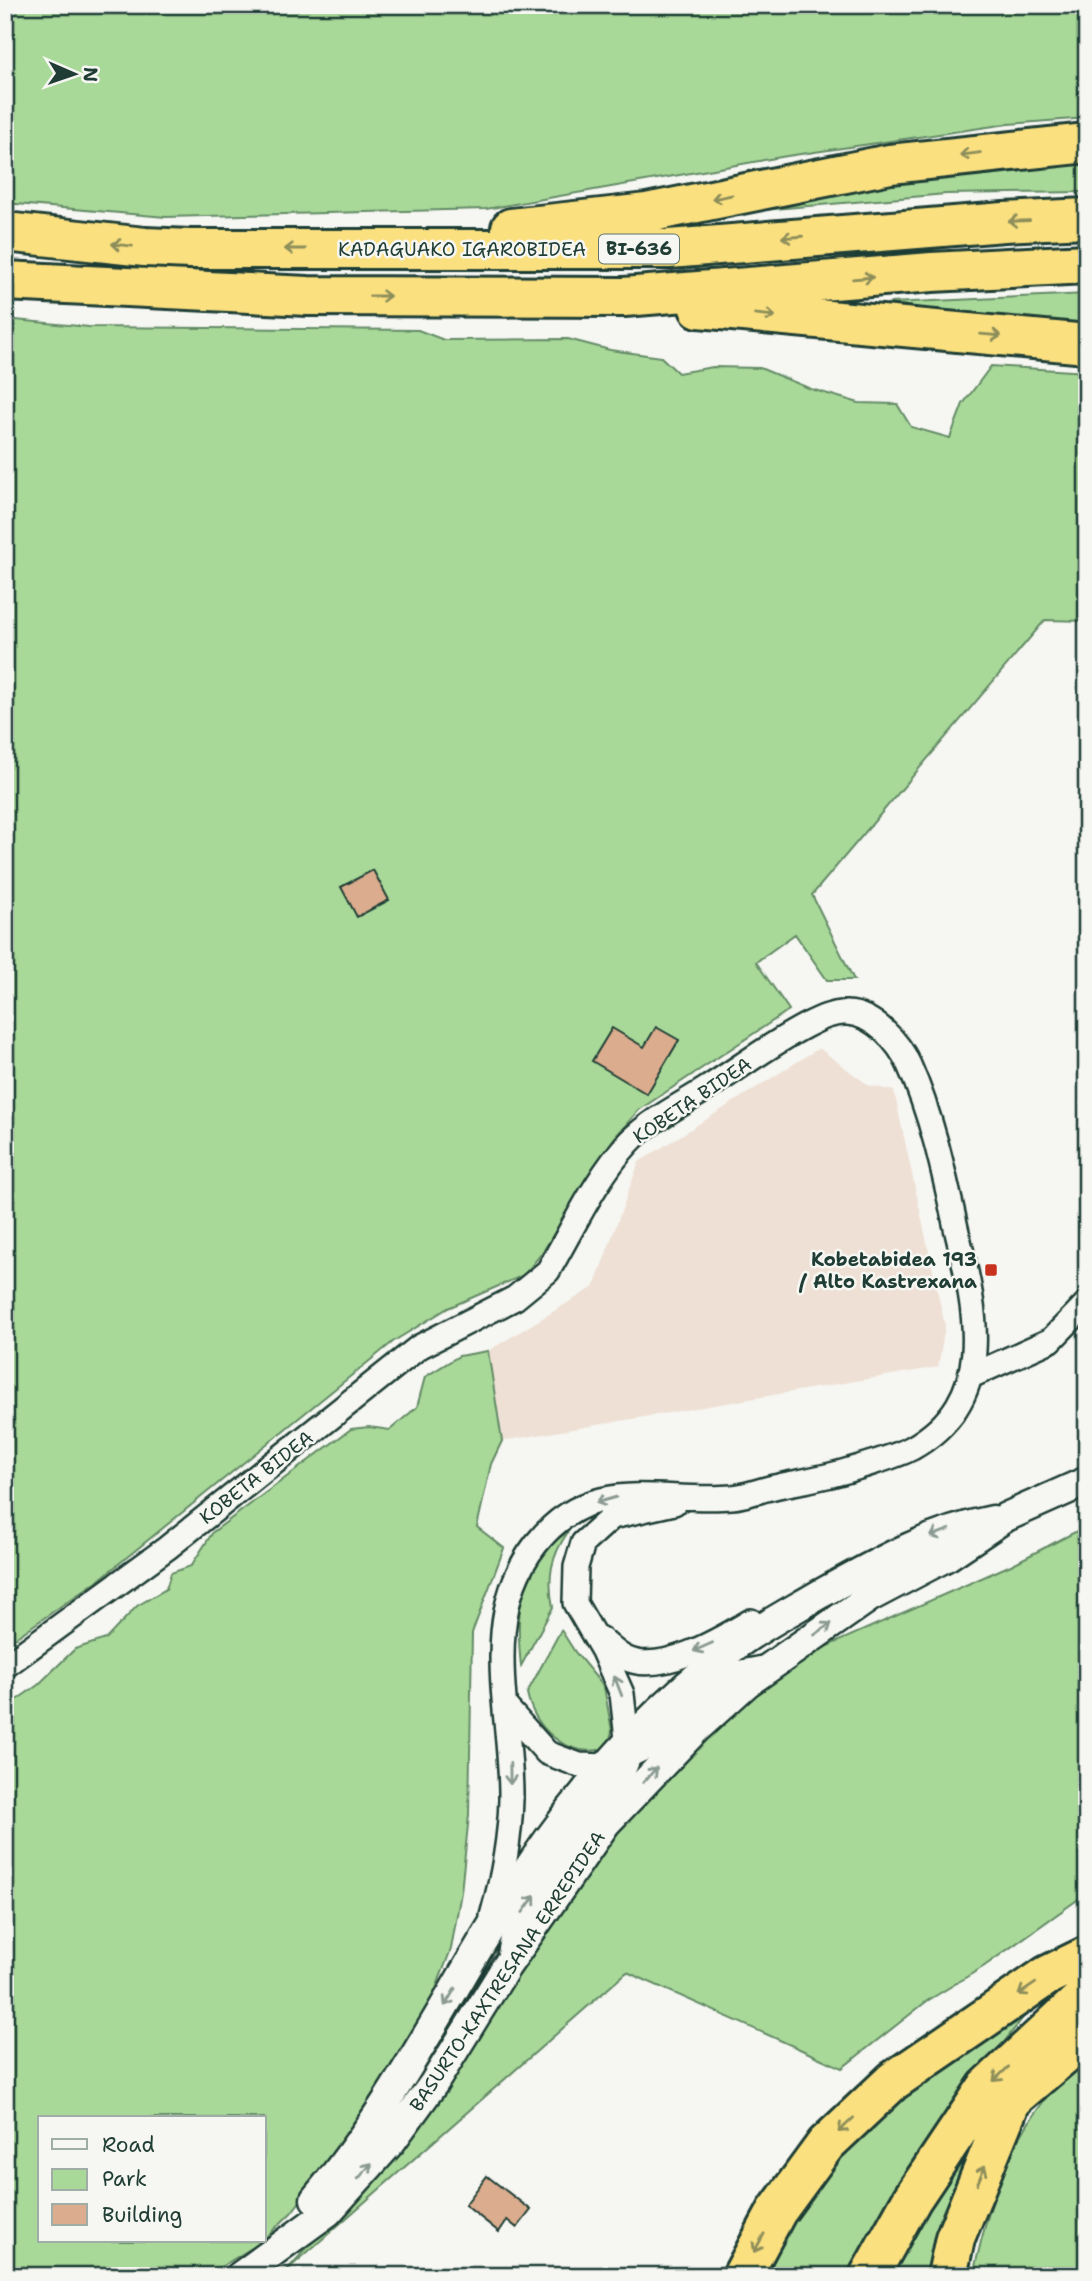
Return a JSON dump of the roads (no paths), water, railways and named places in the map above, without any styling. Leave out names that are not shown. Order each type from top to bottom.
[{"type":"highway","points":[[369,250],[511,228],[647,213],[890,164],[1087,143]]},
{"type":"highway","name":"KADAGUAKO IGAROBIDEA","points":[[5,232],[145,247],[369,250],[669,249],[978,223],[1087,218]]},
{"type":"highway","name":"BI-636","points":[[5,281],[308,296],[624,297],[946,271],[1087,264]]},
{"type":"highway","points":[[624,297],[693,308],[1087,344]]},
{"type":"highway","points":[[742,2276],[777,2211],[825,2144],[893,2081],[1048,1975],[1087,1956]]},
{"type":"highway","points":[[869,2276],[912,2199],[987,2087],[1087,1994]]},
{"type":"highway","points":[[947,2276],[956,2238],[1012,2099],[1087,2035]]},
{"type":"street","name":"KOBETA BIDEA","points":[[5,1666],[167,1548],[419,1348],[515,1298],[535,1284],[548,1271],[629,1142],[643,1129],[803,1027],[842,1012],[859,1015],[877,1024],[904,1054],[922,1094],[973,1300],[976,1347],[971,1376],[958,1404],[942,1428],[909,1450],[829,1477],[738,1496],[698,1498]]},
{"type":"street","points":[[1051,1340],[1087,1304]]},
{"type":"street","points":[[971,1376],[1051,1340],[1087,1329]]},
{"type":"street","points":[[1006,1517],[1087,1481]]},
{"type":"street","points":[[485,1939],[504,1873],[509,1838],[509,1752],[502,1638],[508,1592],[535,1546],[565,1514],[602,1500],[653,1493],[698,1498]]},
{"type":"street","points":[[506,1967],[516,1921],[619,1781],[622,1755],[622,1694],[593,1633],[575,1603],[576,1567],[583,1543],[612,1517],[698,1498]]},
{"type":"street","name":"BASURTO-KAXTRESANA ERREPIDEA","points":[[249,2270],[342,2167],[548,1840],[653,1716],[738,1644],[831,1588],[943,1531],[1006,1517]]},
{"type":"street","name":"BASURTO-KAXTRESANA ERREPIDEA","points":[[249,2270],[328,2212],[391,2142],[434,2083],[506,1967],[606,1823],[696,1729],[770,1667],[870,1597],[948,1556],[1006,1517]]},
{"type":"street","points":[[593,1633],[626,1659],[661,1661],[685,1655],[762,1614],[831,1588]]},
{"type":"street","points":[[505,1706],[547,1753],[579,1765],[651,1745],[731,1674],[770,1667]]},
{"type":"place","name":"Kobetabidea 193 / Alto Kastrexana","points":[[991,1270]]}]
